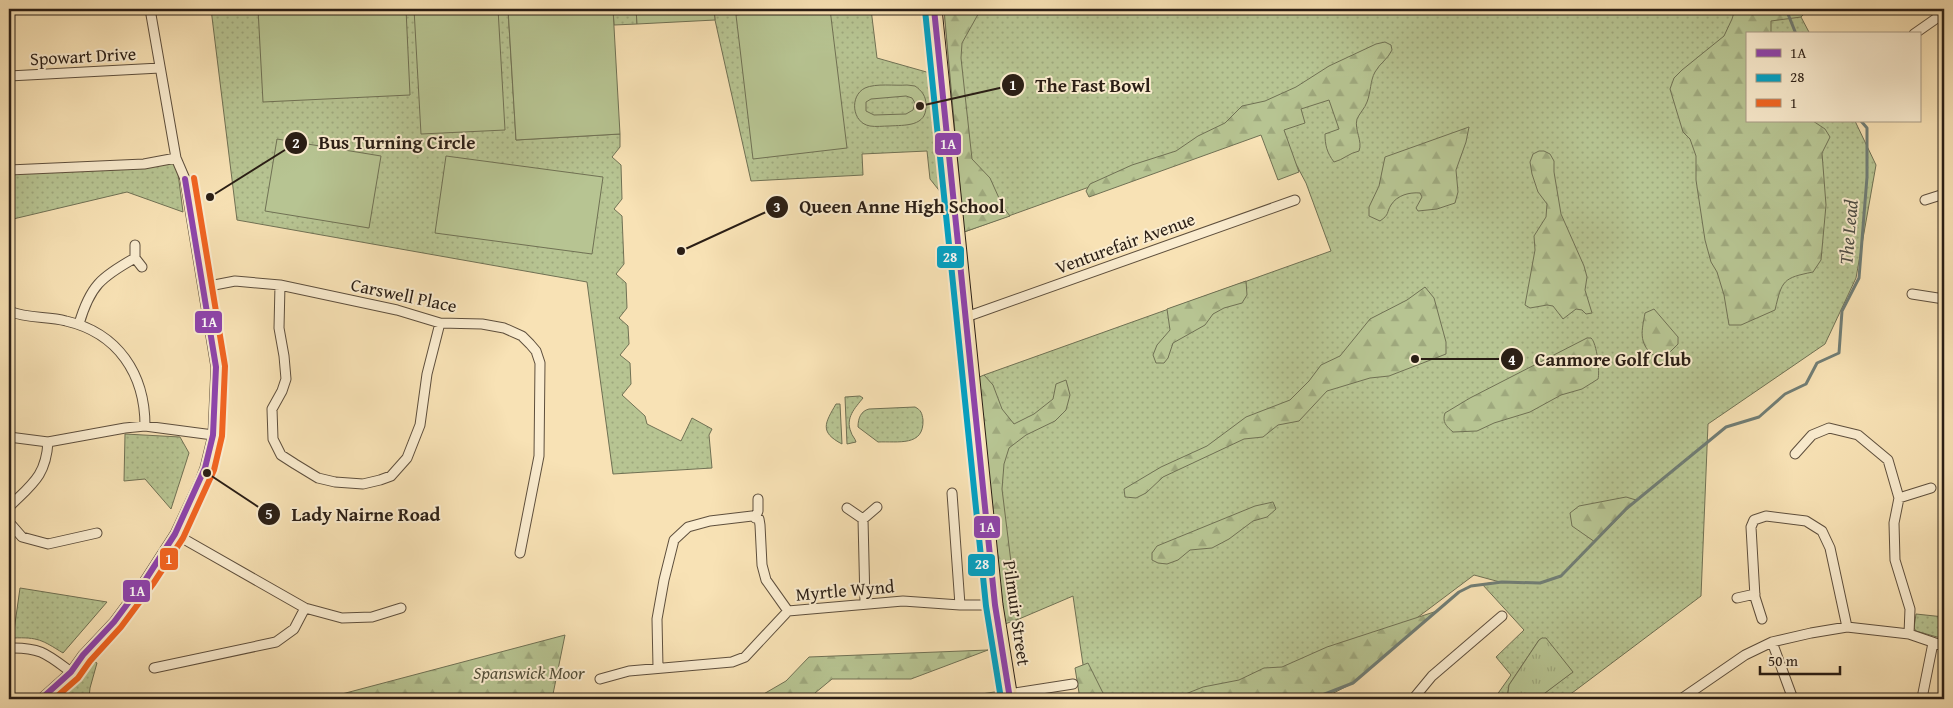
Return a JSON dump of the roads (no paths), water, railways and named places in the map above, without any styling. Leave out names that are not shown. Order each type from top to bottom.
[{"type":"main road","name":"Pilmuir Street","points":[[934,9],[995,605],[1010,697]]},
{"type":"street","points":[[41,699],[70,672],[114,622],[146,579],[175,534],[200,481],[213,435],[216,367],[185,179],[176,158],[150,9]]},
{"type":"street","points":[[1917,32],[1944,13]]},
{"type":"street","name":"Spowart Drive","points":[[9,76],[160,68]]},
{"type":"street","points":[[9,170],[144,164],[176,158]]},
{"type":"street","points":[[1925,200],[1944,194]]},
{"type":"street","name":"Venturefair Avenue","points":[[966,317],[1296,200]]},
{"type":"street","points":[[135,245],[135,258],[142,267]]},
{"type":"street","points":[[79,324],[86,302],[93,289],[115,269],[135,258]]},
{"type":"street","name":"Carswell Place","points":[[204,287],[235,281],[280,285],[397,310],[440,323],[482,324],[504,328],[522,336],[536,351],[540,363],[539,456],[520,553]]},
{"type":"street","points":[[280,285],[279,328],[286,379],[272,409],[273,439],[281,454],[318,478],[335,482],[364,484],[391,476],[407,458],[420,425],[427,374],[440,323]]},
{"type":"street","points":[[1912,294],[1944,299]]},
{"type":"street","points":[[9,311],[31,318],[64,320],[79,324],[92,329],[108,340],[123,355],[133,371],[140,388],[145,426]]},
{"type":"street","points":[[9,437],[48,442],[145,426],[213,435]]},
{"type":"street","points":[[1795,454],[1812,435],[1829,428],[1858,435],[1888,460],[1900,498],[1894,523],[1895,560],[1910,609],[1909,634]]},
{"type":"street","points":[[9,507],[39,478],[47,458],[48,442]]},
{"type":"street","points":[[1900,498],[1931,488]]},
{"type":"street","points":[[952,493],[960,605]]},
{"type":"street","points":[[755,518],[758,511],[758,499]]},
{"type":"street","points":[[863,519],[877,507]]},
{"type":"street","points":[[847,508],[863,519]]},
{"type":"street","points":[[658,667],[657,619],[664,580],[674,540],[688,526],[710,520],[752,516],[759,519],[762,565],[766,580],[788,612]]},
{"type":"street","points":[[1762,619],[1755,594],[1751,527],[1754,520],[1766,516],[1806,521],[1822,531],[1830,548],[1847,627]]},
{"type":"street","points":[[863,519],[865,603]]},
{"type":"street","points":[[9,522],[22,537],[48,544],[97,533]]},
{"type":"street","points":[[175,534],[305,608],[342,618],[372,617],[402,608]]},
{"type":"street","points":[[1737,598],[1755,594]]},
{"type":"street","name":"Myrtle Wynd","points":[[600,679],[630,671],[658,667],[732,662],[745,657],[788,612],[865,603],[903,601],[960,605],[995,605]]},
{"type":"street","points":[[154,668],[276,642],[294,629],[305,608]]},
{"type":"street","points":[[1413,699],[1432,676],[1502,616]]},
{"type":"street","points":[[1681,699],[1745,655],[1772,642],[1811,633],[1847,627],[1909,634],[1944,646]]},
{"type":"street","points":[[1772,642],[1792,699]]},
{"type":"street","points":[[1922,698],[1932,643]]},
{"type":"street","points":[[9,648],[23,648],[45,653],[70,672]]},
{"type":"street","points":[[1010,697],[1073,684]]},
{"type":"waterway","name":"The Lead","points":[[1786,9],[1795,32]]},
{"type":"waterway","points":[[1312,699],[1353,683],[1459,592],[1471,586],[1502,582],[1540,583],[1561,576],[1626,509],[1726,427],[1759,417],[1785,394],[1806,384],[1817,363],[1839,353],[1842,311],[1859,278],[1867,177],[1867,128],[1862,122]]},
{"type":"place","name":"The Fast Bowl","points":[[920,106]]},
{"type":"place","name":"Bus Turning Circle","points":[[210,197]]},
{"type":"place","name":"Queen Anne High School","points":[[681,251]]},
{"type":"place","name":"Canmore Golf Club","points":[[1415,359]]},
{"type":"place","name":"Lady Nairne Road","points":[[207,473]]},
{"type":"park label","name":"Spanswick Moor","points":[[529,672]]}]
